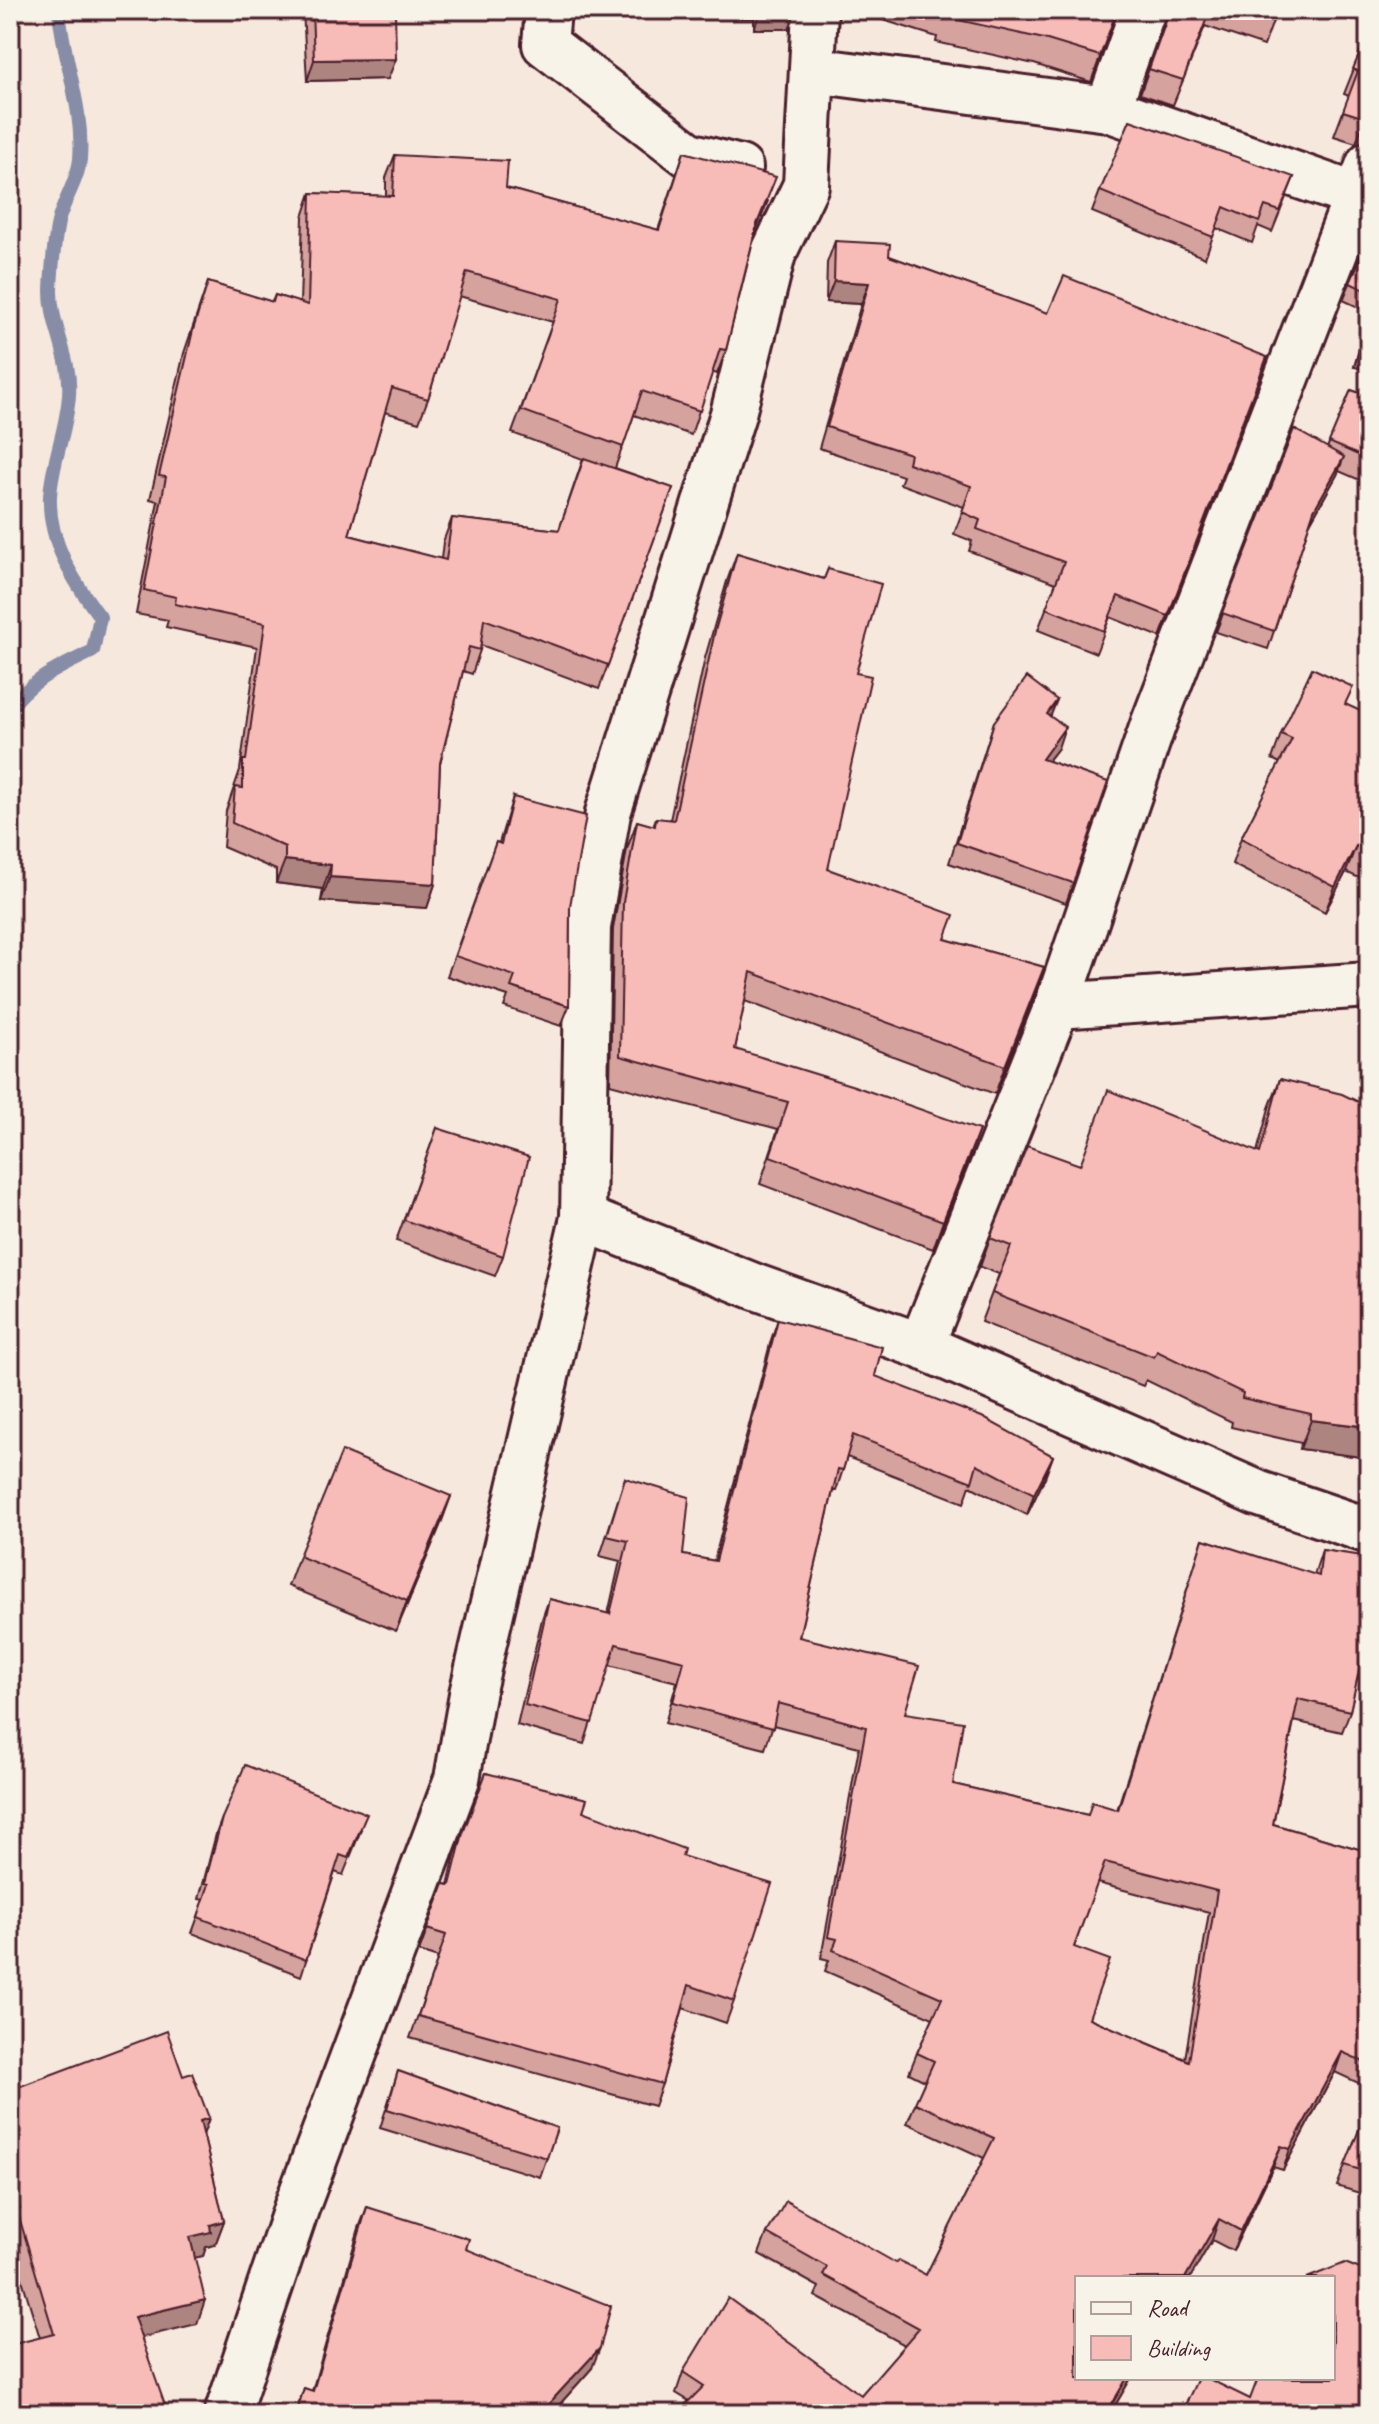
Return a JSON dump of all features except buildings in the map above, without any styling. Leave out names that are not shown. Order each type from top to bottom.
[{"type":"street","points":[[548,10],[545,44],[689,155],[806,185]]},
{"type":"street","points":[[227,2414],[297,2206],[457,1779],[475,1680],[583,1218],[588,927],[608,813],[733,414],[773,254],[806,185],[815,10]]},
{"type":"street","points":[[1108,109],[1143,10]]},
{"type":"street","points":[[813,70],[1108,109],[1365,188],[1153,725],[1057,1006],[921,1346]]},
{"type":"street","points":[[1057,1006],[1369,985]]},
{"type":"street","points":[[583,1218],[756,1287],[921,1346],[1257,1493],[1369,1531]]},
{"type":"waterway","points":[[10,709],[37,682],[93,651],[100,617],[64,561],[51,513],[51,483],[69,395],[67,368],[52,303],[53,264],[58,222],[80,159],[79,121],[59,10]]}]
